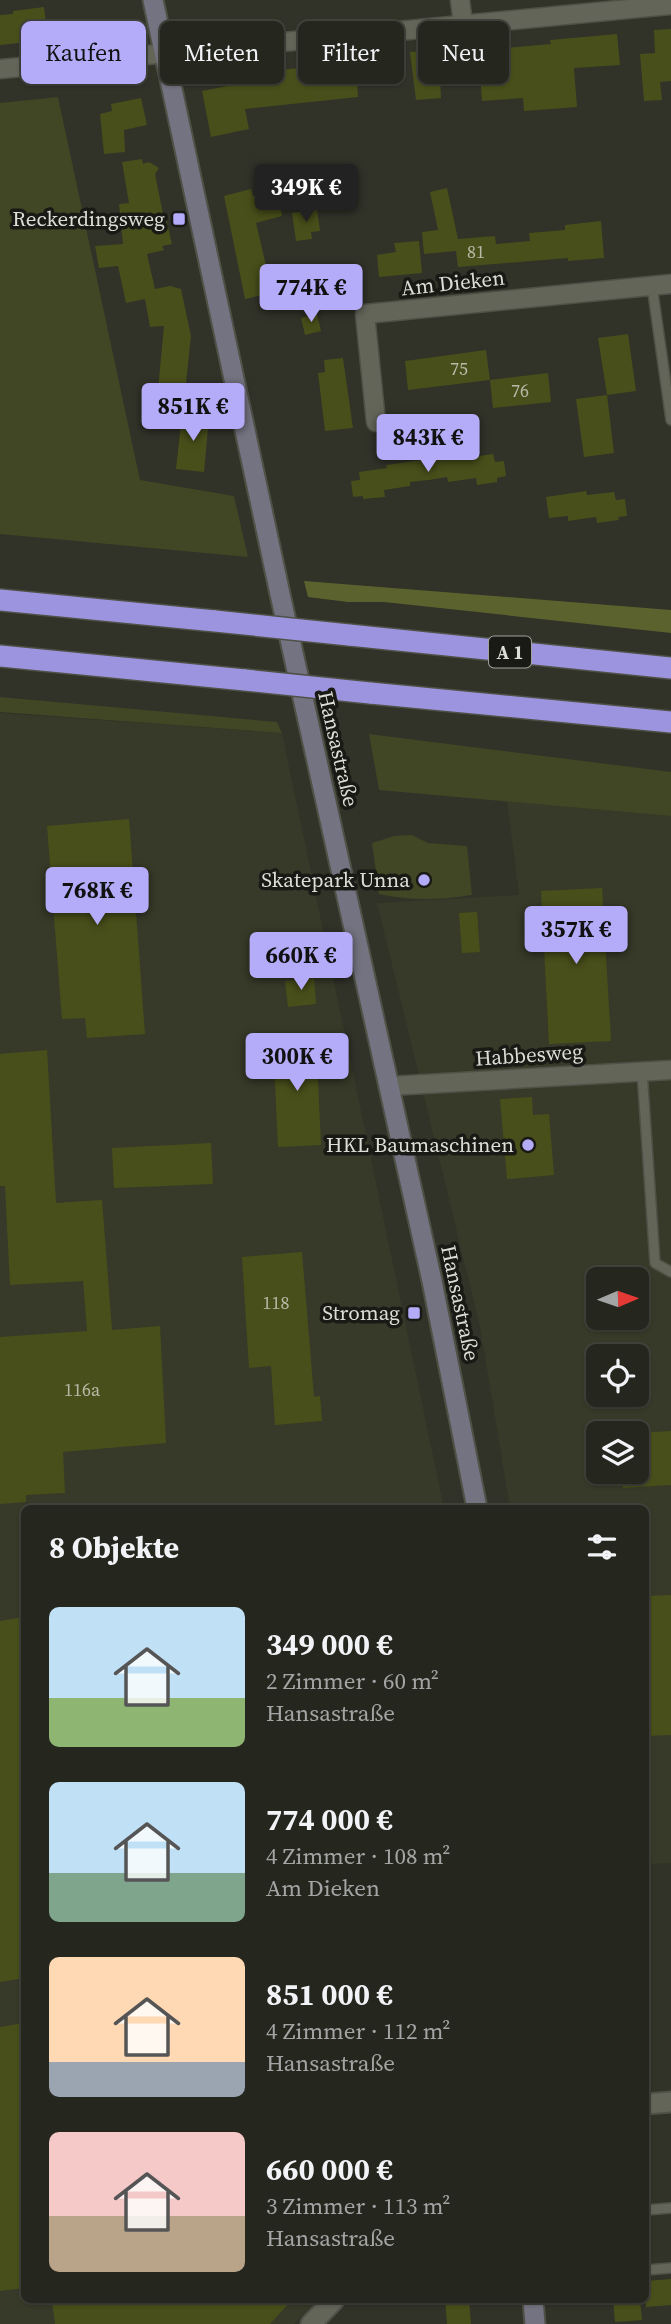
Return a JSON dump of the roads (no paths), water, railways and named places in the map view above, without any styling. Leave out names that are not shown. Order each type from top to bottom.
[{"type":"highway","name":"A 1","points":[[0,600],[671,668]]},
{"type":"highway","points":[[0,656],[671,722]]},
{"type":"main road","name":"Hansastraße","points":[[153,0],[160,32]]},
{"type":"main road","name":"Hansastraße","points":[[171,84],[432,1281],[476,1505]]},
{"type":"main road","points":[[533,2303],[535,2324]]},
{"type":"street","points":[[460,0],[463,21]]},
{"type":"street","points":[[496,21],[671,5]]},
{"type":"street","points":[[284,42],[418,29]]},
{"type":"street","points":[[0,69],[160,54]]},
{"type":"street","name":"Am Dieken","points":[[376,422],[365,314],[671,284]]},
{"type":"street","name":"Habbesweg","points":[[390,1086],[671,1070]]},
{"type":"street","points":[[649,2104],[671,2102]]},
{"type":"street","points":[[311,2324],[331,2303]]},
{"type":"lane","points":[[652,286],[669,390],[671,420]]},
{"type":"lane","points":[[642,1071],[655,1263],[671,1272]]},
{"type":"lane","points":[[649,2210],[671,2208]]},
{"type":"lane","points":[[649,2270],[671,2268]]},
{"type":"place","name":"Reckerdingsweg","points":[[179,219]]},
{"type":"place","name":"Skatepark Unna","points":[[424,880]]},
{"type":"place","name":"HKL Baumaschinen","points":[[528,1145]]},
{"type":"place","name":"Stromag","points":[[414,1313]]}]
